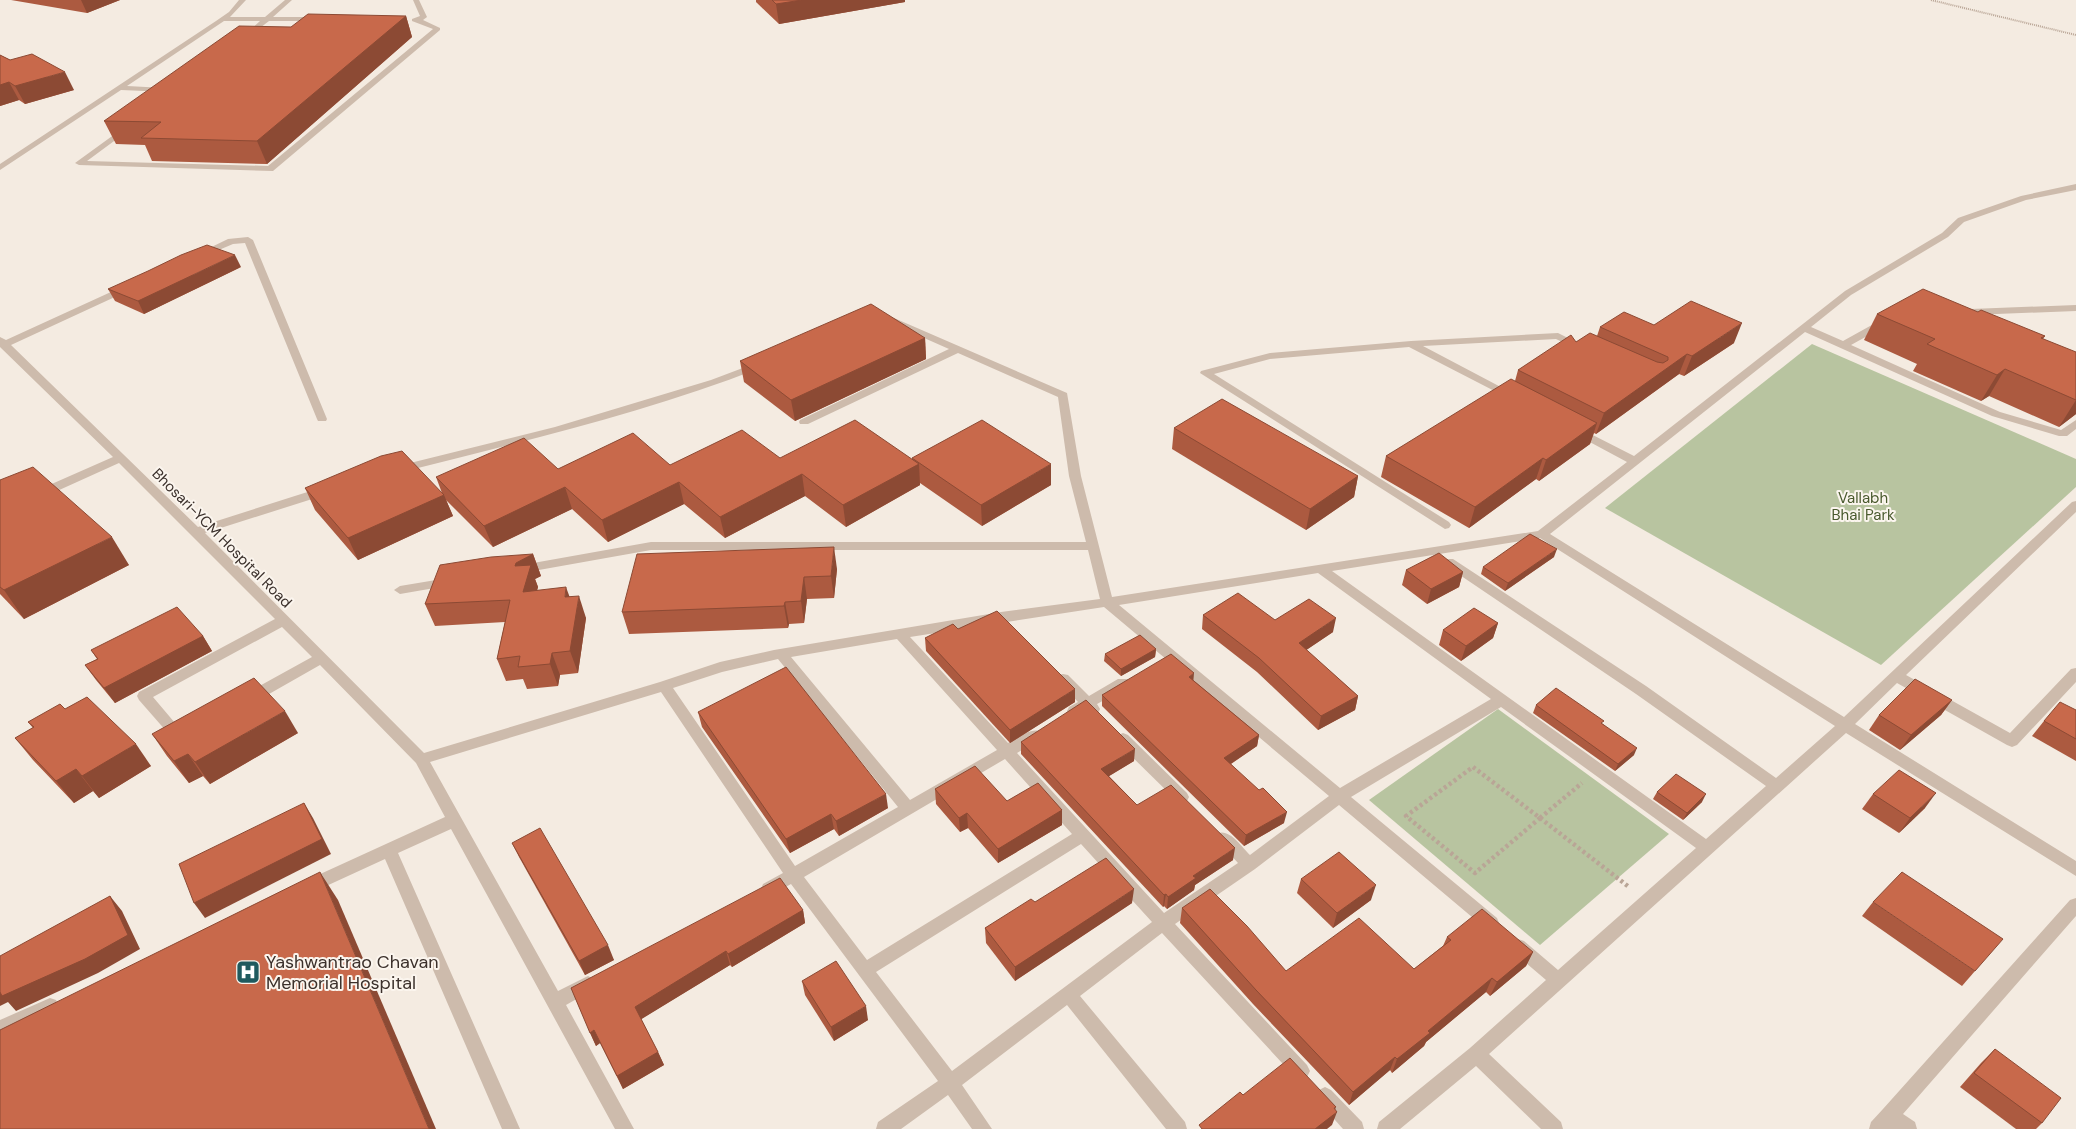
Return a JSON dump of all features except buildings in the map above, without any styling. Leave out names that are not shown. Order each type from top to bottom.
[{"type":"street","points":[[0,168],[224,19],[242,0]]},
{"type":"street","points":[[238,43],[289,0]]},
{"type":"street","points":[[416,0],[424,17],[418,20]]},
{"type":"street","points":[[224,19],[328,19]]},
{"type":"street","points":[[132,124],[79,163],[270,169],[438,29],[418,20],[408,20]]},
{"type":"street","points":[[122,88],[178,91]]},
{"type":"street","points":[[421,759],[664,686],[720,667],[780,654],[1001,617],[1542,534],[1848,293],[1944,235],[1961,220],[2024,198],[2076,187]]},
{"type":"street","points":[[194,258],[231,241],[248,240],[322,419]]},
{"type":"street","points":[[2,342],[140,282]]},
{"type":"street","points":[[1956,311],[1984,313],[2076,308]]},
{"type":"street","points":[[880,316],[1063,395],[1075,476],[1107,602],[1558,980]]},
{"type":"street","points":[[1844,345],[1893,317]]},
{"type":"street","points":[[1805,328],[1996,414],[2062,434],[2076,435]]},
{"type":"street","points":[[1446,525],[1205,373],[1270,356],[1411,344],[1558,336],[1593,352]]},
{"type":"street","name":"Bhosari-YCM Hospital Road","points":[[2,342],[119,459],[196,532],[282,621],[421,759],[625,1129]]},
{"type":"street","points":[[1411,344],[1523,402]]},
{"type":"street","points":[[804,422],[958,349]]},
{"type":"street","points":[[387,472],[560,429],[715,382],[768,361]]},
{"type":"street","points":[[2062,434],[2076,423]]},
{"type":"street","points":[[1566,425],[1634,461]]},
{"type":"street","points":[[29,498],[119,459]]},
{"type":"street","points":[[196,532],[334,488]]},
{"type":"street","points":[[1386,1129],[1476,1054],[1845,725],[2076,505]]},
{"type":"street","points":[[1542,534],[2076,869]]},
{"type":"street","points":[[507,572],[651,546],[1093,546]]},
{"type":"street","points":[[1431,550],[1641,690],[1777,786]]},
{"type":"street","points":[[1319,568],[1707,848]]},
{"type":"street","points":[[400,590],[458,580]]},
{"type":"street","points":[[1001,617],[1014,630]]},
{"type":"street","points":[[188,732],[180,737],[144,696],[282,621]]},
{"type":"street","points":[[900,634],[1163,923],[1355,1129]]},
{"type":"street","points":[[780,654],[909,809]]},
{"type":"street","points":[[1154,665],[1171,656]]},
{"type":"street","points":[[239,704],[320,658]]},
{"type":"street","points":[[1054,670],[1101,717]]},
{"type":"street","points":[[1897,677],[2012,741],[2076,673]]},
{"type":"street","points":[[1063,718],[1138,675]]},
{"type":"street","points":[[664,686],[793,876],[983,1129]]},
{"type":"street","points":[[885,1129],[950,1083],[1163,923],[1249,864],[1340,796],[1500,700]]},
{"type":"street","points":[[759,894],[1047,728]]},
{"type":"street","points":[[1115,731],[1193,808]]},
{"type":"street","points":[[299,892],[455,820]]},
{"type":"street","points":[[1214,829],[1249,864]]},
{"type":"street","points":[[865,970],[1083,835]]},
{"type":"street","points":[[389,850],[510,1129]]},
{"type":"street","points":[[1878,1129],[2076,905]]},
{"type":"street","points":[[554,1002],[597,979]]},
{"type":"street","points":[[1068,994],[1178,1129]]},
{"type":"street","points":[[0,1029],[63,1000]]},
{"type":"street","points":[[1476,1054],[1554,1129]]},
{"type":"street","points":[[1890,1115],[1908,1129]]},
{"type":"path","points":[[1931,0],[2076,35]]},
{"type":"path","points":[[1598,770],[1541,819],[1475,873],[1406,816],[1473,767],[1541,819],[1647,901]]},
{"type":"green space","name":"Vallabh Bhai Park","points":[[1812,344],[2076,459],[2076,487],[1881,665],[1605,508]]},
{"type":"green space","points":[[1498,709],[1669,834],[1540,945],[1369,800]]},
{"type":"place","name":"Yashwantrao Chavan Memorial Hospital","points":[[248,972]]}]
